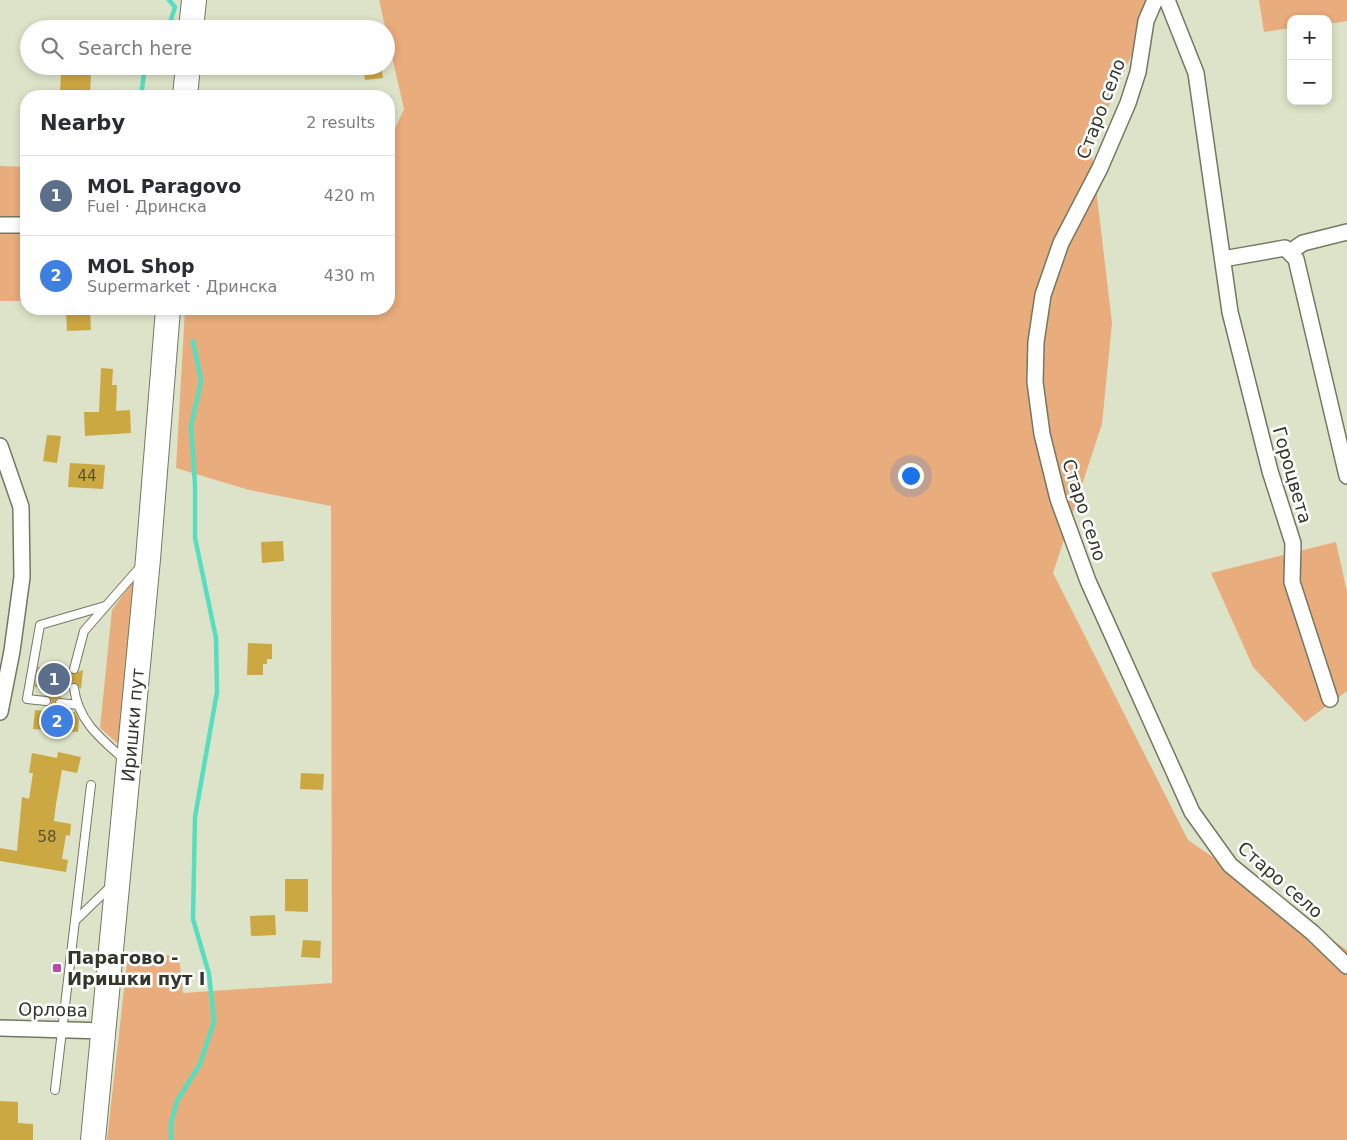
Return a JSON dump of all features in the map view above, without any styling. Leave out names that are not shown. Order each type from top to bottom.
[{"type":"main road","points":[[192,20],[194,0]]},
{"type":"main road","points":[[186,90],[187,75]]},
{"type":"main road","name":"Иришки пут","points":[[93,1140],[105,1031],[148,559],[168,315]]},
{"type":"street","name":"Старо село","points":[[1155,0],[1146,21],[1138,72],[1128,103],[1104,159],[1061,242],[1043,295],[1036,342],[1035,382],[1042,434],[1058,499],[1088,581],[1192,812],[1230,865],[1313,933],[1347,966]]},
{"type":"street","name":"Гороцвета","points":[[1167,0],[1196,72],[1230,312],[1270,471],[1293,543],[1292,582],[1330,699]]},
{"type":"street","points":[[0,225],[20,225]]},
{"type":"street","points":[[1290,252],[1303,243],[1347,232]]},
{"type":"street","points":[[1223,258],[1285,248],[1296,259],[1347,476]]},
{"type":"street","points":[[0,446],[21,507],[22,567],[12,651],[0,712]]},
{"type":"street","name":"Орлова","points":[[0,1028],[64,1028],[105,1031]]},
{"type":"lane","points":[[74,669],[84,631],[148,559]]},
{"type":"lane","points":[[46,701],[27,699],[40,625],[105,606]]},
{"type":"lane","points":[[74,688],[78,705],[92,730],[129,764]]},
{"type":"lane","points":[[60,703],[78,705]]},
{"type":"lane","points":[[55,1090],[64,1028],[91,785]]},
{"type":"lane","points":[[76,920],[119,879]]},
{"type":"shaded area","points":[[379,0],[1156,0],[1091,146],[1112,323],[1102,424],[1053,573],[1188,840],[1347,950],[1347,1140],[107,1140],[128,954],[179,956],[183,993],[332,983],[331,506],[249,490],[176,468],[185,315],[395,315],[395,128],[404,109],[395,70],[395,20],[384,20]]},
{"type":"shaded area","points":[[1259,0],[1347,0],[1347,21],[1332,23],[1332,15],[1287,15],[1287,29],[1264,32]]},
{"type":"shaded area","points":[[0,166],[20,167],[20,301],[0,301]]},
{"type":"shaded area","points":[[1336,542],[1347,592],[1347,691],[1305,722],[1253,667],[1211,573]]},
{"type":"shaded area","points":[[142,569],[125,750],[100,728],[112,610]]},
{"type":"building","points":[[61,75],[91,75],[90,90],[60,90]]},
{"type":"building","points":[[364,75],[382,75],[383,78],[365,80]]},
{"type":"building","points":[[66,315],[90,315],[91,330],[67,331]]},
{"type":"building","points":[[101,368],[113,369],[112,385],[117,385],[116,411],[130,410],[131,433],[85,436],[84,412],[99,412]]},
{"type":"building","points":[[47,435],[61,436],[57,463],[43,461]]},
{"type":"building","points":[[70,463],[105,465],[103,489],[68,487]]},
{"type":"building","points":[[283,541],[284,561],[262,563],[261,542]]},
{"type":"building","points":[[248,643],[272,644],[272,659],[267,659],[267,664],[263,664],[263,675],[247,675]]},
{"type":"building","points":[[38,667],[68,669],[73,674],[83,670],[81,689],[73,682],[68,688],[61,688],[61,697],[56,699],[54,703],[60,711],[75,712],[79,720],[78,732],[33,729],[35,710],[45,711],[45,707],[50,705],[52,701],[46,695],[46,687],[35,687]]},
{"type":"building","points":[[58,752],[81,757],[77,773],[62,770],[56,804],[54,821],[71,824],[70,836],[66,835],[62,859],[68,860],[66,872],[0,861],[0,848],[17,851],[22,797],[29,799],[33,773],[29,773],[32,753],[57,758]]},
{"type":"building","points":[[301,773],[324,774],[323,790],[300,789]]},
{"type":"building","points":[[285,879],[308,879],[308,912],[285,911]]},
{"type":"building","points":[[275,915],[276,935],[251,936],[250,916]]},
{"type":"building","points":[[303,940],[321,941],[320,958],[301,957]]},
{"type":"building","points":[[0,1101],[18,1102],[18,1123],[33,1124],[33,1140],[0,1140]]},
{"type":"waterway","points":[[169,0],[175,7],[171,20]]},
{"type":"waterway","points":[[142,90],[144,75]]},
{"type":"waterway","points":[[171,1140],[171,1123],[177,1101],[200,1064],[214,1021],[209,974],[193,919],[195,817],[217,692],[216,638],[195,538],[195,485],[191,426],[201,381],[193,341]]},
{"type":"place","name":"MOL Paragovo","points":[[54,679]]},
{"type":"place","name":"MOL Shop","points":[[57,721]]},
{"type":"place","name":"Парагово - Иришки пут I","points":[[57,968]]}]
